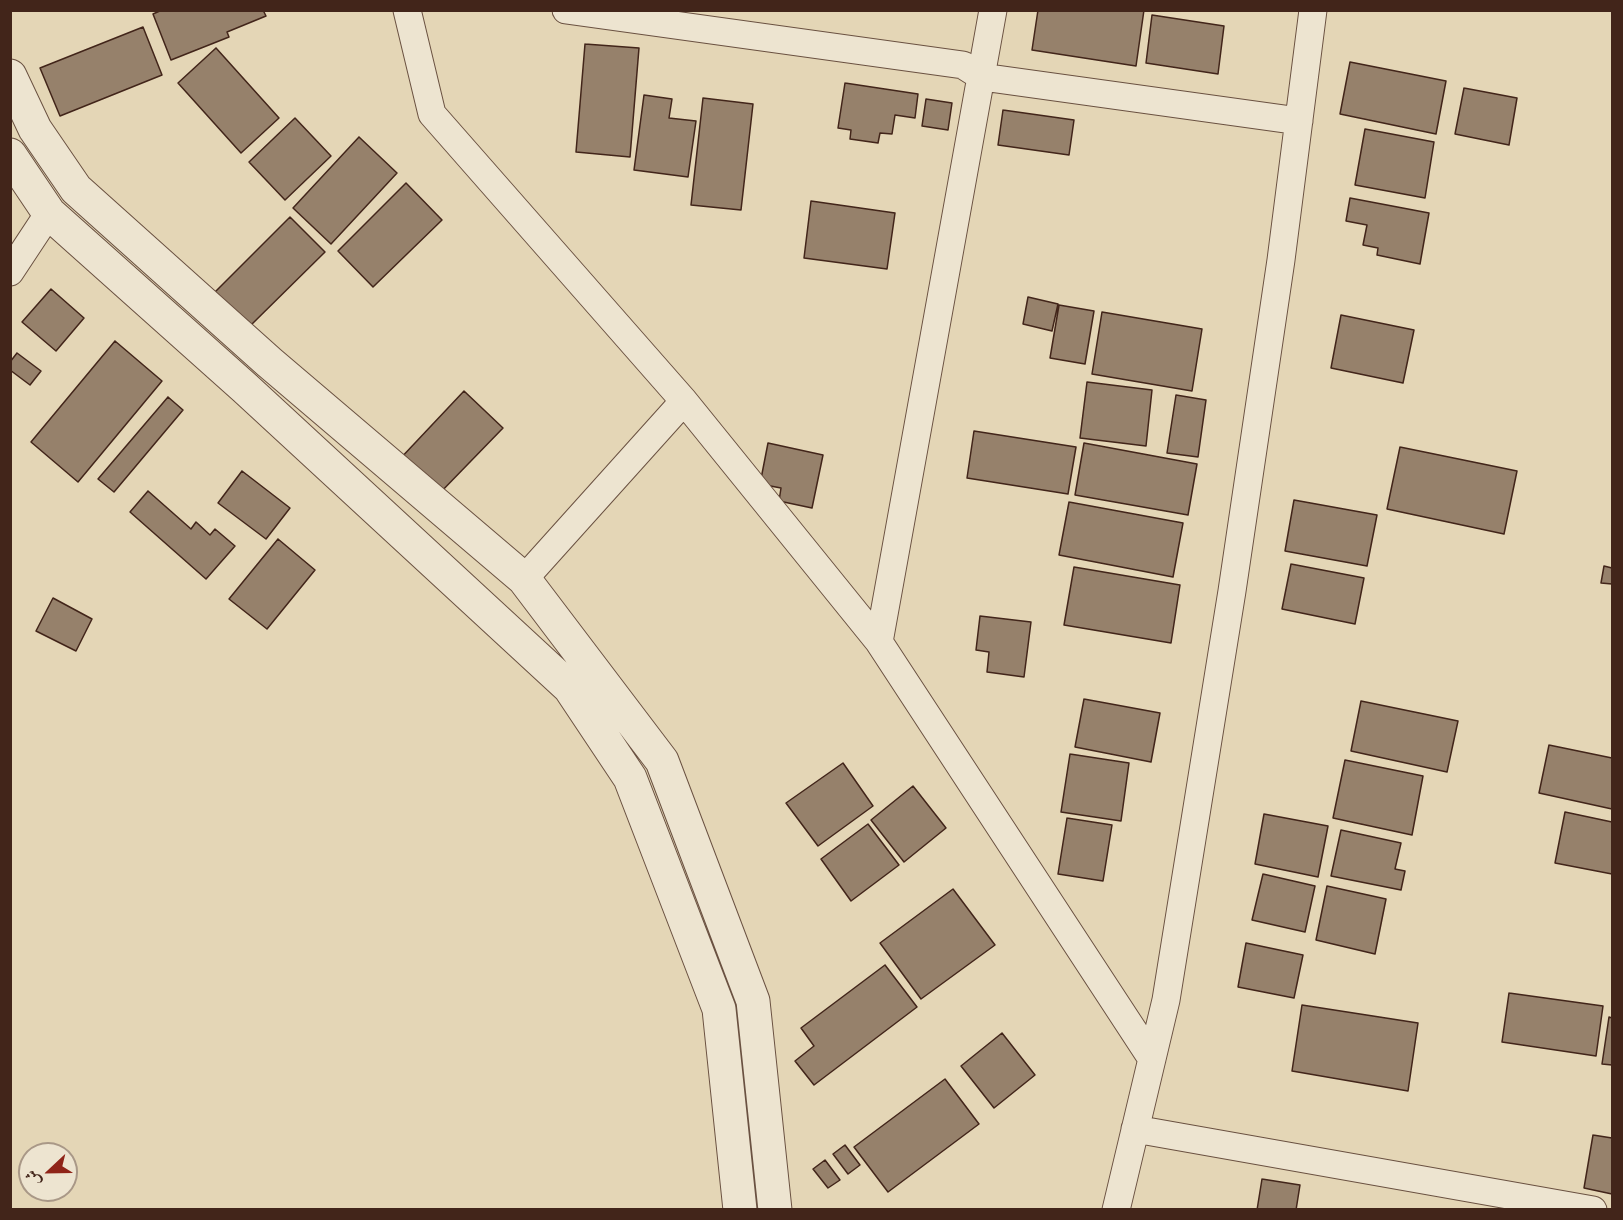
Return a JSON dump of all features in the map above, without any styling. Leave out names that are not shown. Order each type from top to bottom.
[{"type":"street","points":[[407,10],[432,114],[684,401],[879,642],[1152,1059]]},
{"type":"street","points":[[566,10],[963,65],[982,77],[1299,121]]},
{"type":"street","points":[[879,642],[993,10]]},
{"type":"street","points":[[1116,1209],[1166,1000],[1232,591],[1281,260],[1313,10]]},
{"type":"street","points":[[10,76],[35,129],[76,189],[269,362],[524,579],[662,761],[753,1001],[775,1209]]},
{"type":"street","points":[[10,155],[49,213],[237,380],[570,688],[630,778],[719,1010],[740,1209]]},
{"type":"street","points":[[10,272],[49,213]]},
{"type":"street","points":[[524,579],[684,401]]},
{"type":"street","points":[[1135,1129],[1593,1209]]},
{"type":"building","points":[[162,10],[263,10],[266,16],[227,32],[229,37],[171,60],[153,14]]},
{"type":"building","points":[[1038,10],[1144,10],[1136,66],[1032,50]]},
{"type":"building","points":[[1152,15],[1224,26],[1218,74],[1146,63]]},
{"type":"building","points":[[143,27],[162,75],[60,116],[40,68]]},
{"type":"building","points":[[585,44],[639,48],[630,157],[576,152]]},
{"type":"building","points":[[216,48],[279,118],[241,153],[178,83]]},
{"type":"building","points":[[1350,62],[1446,81],[1436,134],[1340,114]]},
{"type":"building","points":[[845,83],[918,94],[915,118],[895,115],[892,134],[880,133],[878,143],[850,139],[851,130],[838,128]]},
{"type":"building","points":[[1464,88],[1517,98],[1509,145],[1455,134]]},
{"type":"building","points":[[644,95],[672,99],[669,118],[696,121],[688,177],[634,170]]},
{"type":"building","points":[[703,98],[753,104],[741,210],[691,205]]},
{"type":"building","points":[[926,99],[952,103],[948,130],[922,126]]},
{"type":"building","points":[[1003,110],[1074,120],[1069,155],[998,145]]},
{"type":"building","points":[[295,118],[331,156],[285,200],[249,162]]},
{"type":"building","points":[[1365,129],[1434,142],[1425,198],[1355,185]]},
{"type":"building","points":[[359,137],[397,173],[331,244],[293,208]]},
{"type":"building","points":[[406,183],[442,220],[373,287],[338,251]]},
{"type":"building","points":[[1350,198],[1429,213],[1420,264],[1377,255],[1378,248],[1363,245],[1367,225],[1346,221]]},
{"type":"building","points":[[811,201],[895,213],[887,269],[804,258]]},
{"type":"building","points":[[290,217],[325,252],[249,327],[215,292]]},
{"type":"building","points":[[51,289],[84,318],[56,351],[22,322]]},
{"type":"building","points":[[1028,297],[1058,304],[1052,331],[1023,324]]},
{"type":"building","points":[[1059,305],[1094,311],[1085,364],[1050,358]]},
{"type":"building","points":[[1102,312],[1202,329],[1192,391],[1092,374]]},
{"type":"building","points":[[1341,315],[1414,330],[1403,383],[1331,368]]},
{"type":"building","points":[[115,341],[162,381],[78,482],[31,442]]},
{"type":"building","points":[[17,353],[41,371],[30,385],[10,370],[10,362]]},
{"type":"building","points":[[1087,382],[1152,390],[1146,446],[1080,438]]},
{"type":"building","points":[[464,391],[503,428],[436,497],[398,461]]},
{"type":"building","points":[[1176,395],[1206,400],[1198,457],[1167,453]]},
{"type":"building","points":[[168,397],[183,410],[114,492],[98,479]]},
{"type":"building","points":[[974,431],[1076,447],[1068,494],[967,478]]},
{"type":"building","points":[[768,443],[823,455],[812,508],[779,501],[781,488],[760,484]]},
{"type":"building","points":[[1084,443],[1197,464],[1188,515],[1075,495]]},
{"type":"building","points":[[1400,447],[1517,471],[1504,534],[1387,509]]},
{"type":"building","points":[[242,471],[290,508],[266,539],[218,503]]},
{"type":"building","points":[[148,491],[191,529],[196,522],[210,535],[215,529],[235,546],[206,579],[130,512]]},
{"type":"building","points":[[1294,500],[1377,515],[1367,566],[1285,551]]},
{"type":"building","points":[[1069,502],[1183,523],[1173,577],[1059,555]]},
{"type":"building","points":[[278,539],[315,570],[267,629],[229,599]]},
{"type":"building","points":[[1291,564],[1364,578],[1355,624],[1282,609]]},
{"type":"building","points":[[1604,566],[1612,568],[1612,584],[1601,583]]},
{"type":"building","points":[[1074,567],[1180,585],[1171,643],[1064,625]]},
{"type":"building","points":[[53,598],[92,619],[76,651],[36,631]]},
{"type":"building","points":[[980,616],[1031,622],[1024,677],[987,672],[989,652],[976,650]]},
{"type":"building","points":[[1084,699],[1160,713],[1151,762],[1075,747]]},
{"type":"building","points":[[1361,701],[1458,721],[1447,772],[1351,751]]},
{"type":"building","points":[[1549,745],[1612,758],[1612,809],[1539,793]]},
{"type":"building","points":[[1070,754],[1129,763],[1121,821],[1061,812]]},
{"type":"building","points":[[1345,760],[1423,776],[1412,835],[1333,818]]},
{"type":"building","points":[[843,763],[873,806],[818,846],[786,803]]},
{"type":"building","points":[[913,786],[946,828],[904,862],[871,820]]},
{"type":"building","points":[[1565,812],[1612,822],[1612,874],[1555,863]]},
{"type":"building","points":[[1264,814],[1328,826],[1318,877],[1255,864]]},
{"type":"building","points":[[1067,818],[1112,825],[1103,881],[1058,874]]},
{"type":"building","points":[[868,824],[899,865],[851,901],[821,859]]},
{"type":"building","points":[[1341,830],[1401,843],[1395,869],[1405,871],[1401,890],[1331,876]]},
{"type":"building","points":[[1263,874],[1315,886],[1305,932],[1252,920]]},
{"type":"building","points":[[1327,886],[1386,899],[1375,954],[1316,940]]},
{"type":"building","points":[[953,889],[995,945],[921,999],[880,943]]},
{"type":"building","points":[[1246,943],[1303,955],[1294,998],[1238,987]]},
{"type":"building","points":[[885,965],[917,1007],[814,1085],[795,1061],[814,1046],[801,1028]]},
{"type":"building","points":[[1509,993],[1603,1006],[1596,1056],[1502,1042]]},
{"type":"building","points":[[1302,1005],[1418,1023],[1408,1091],[1292,1071]]},
{"type":"building","points":[[1609,1017],[1612,1018],[1612,1065],[1602,1064]]},
{"type":"building","points":[[1002,1033],[1035,1075],[994,1108],[961,1066]]},
{"type":"building","points":[[945,1079],[979,1124],[888,1192],[854,1147]]},
{"type":"building","points":[[1593,1135],[1612,1138],[1612,1194],[1584,1188]]},
{"type":"building","points":[[845,1145],[860,1165],[848,1174],[833,1154]]},
{"type":"building","points":[[825,1160],[840,1180],[828,1188],[813,1169]]},
{"type":"building","points":[[1262,1179],[1300,1185],[1296,1210],[1257,1210]]}]
